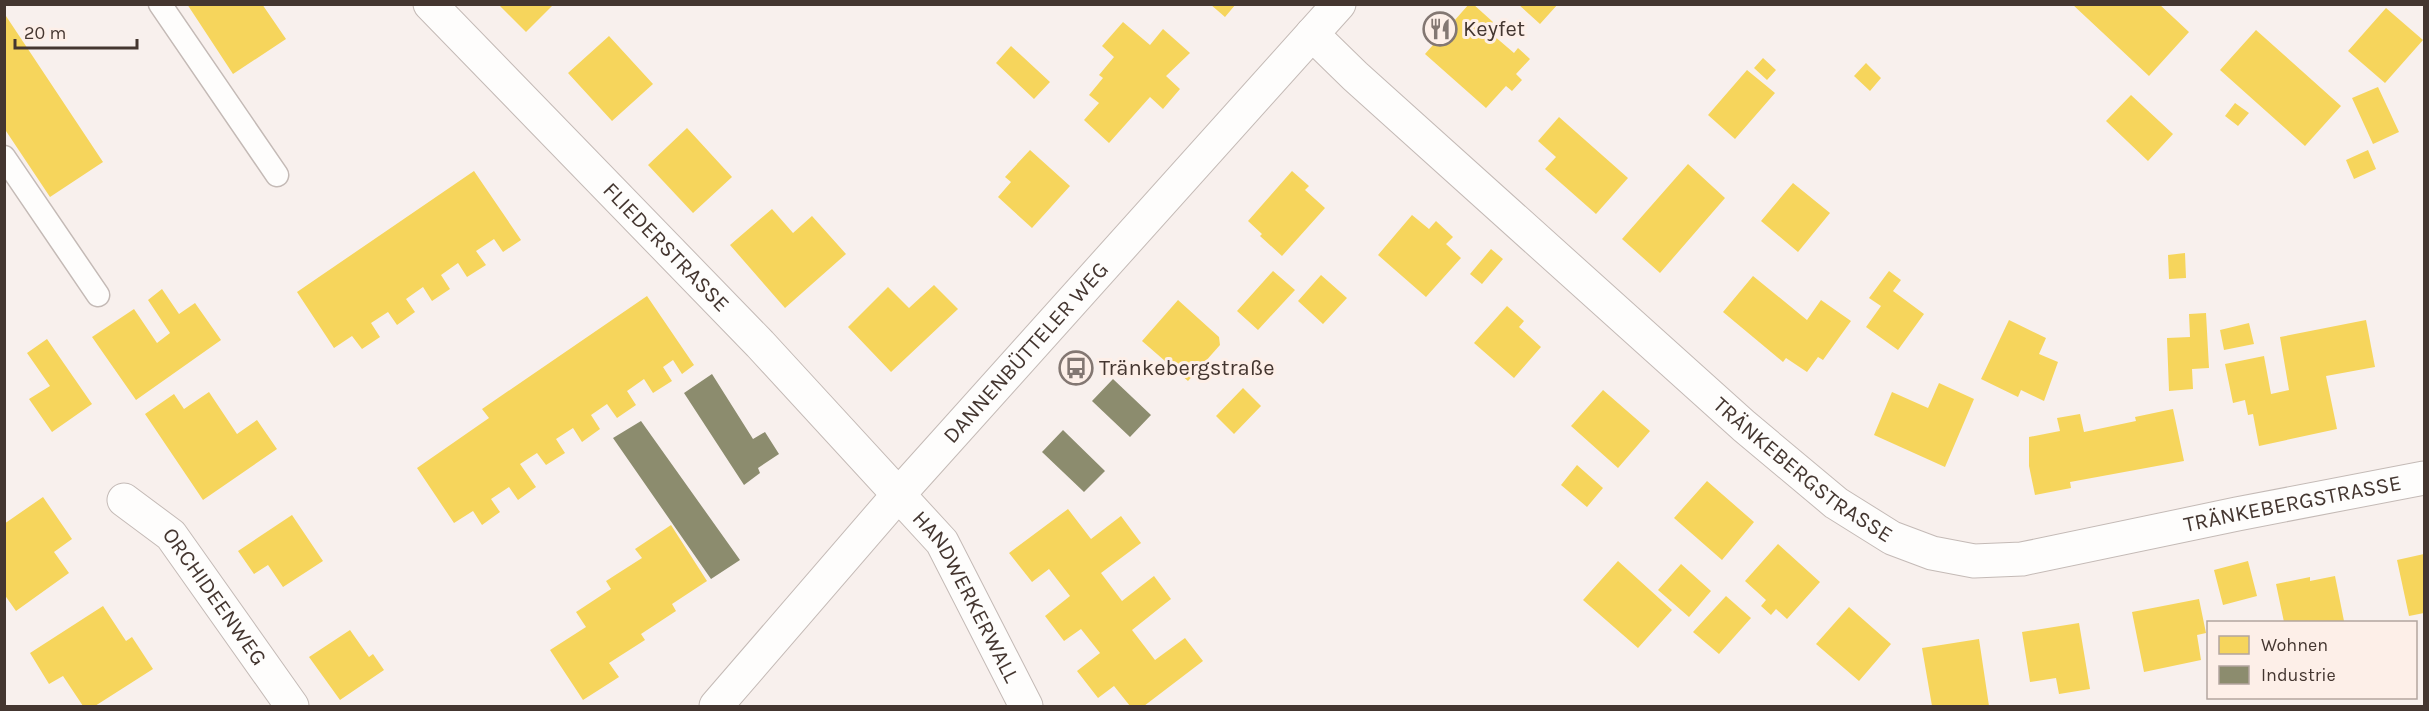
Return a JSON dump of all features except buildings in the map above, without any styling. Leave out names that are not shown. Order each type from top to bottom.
[{"type":"street","name":"FLIEDERSTRASSE","points":[[430,4],[760,344],[899,494]]},
{"type":"street","name":"DANNENBÜTTELER WEG","points":[[716,706],[899,494],[1339,4]]},
{"type":"street","name":"TRÄNKEBERGSTRASSE","points":[[1312,34],[1363,84],[1744,426],[1836,502],[1892,538],[1932,553],[1974,561],[2022,559],[2237,513],[2424,478]]},
{"type":"street","name":"HANDWERKERWALL","points":[[899,494],[942,542],[1026,706]]},
{"type":"street","name":"ORCHIDEENWEG","points":[[124,500],[171,535],[292,706]]},
{"type":"lane","points":[[160,4],[277,175]]},
{"type":"lane","points":[[4,157],[98,295]]},
{"type":"place","name":"Keyfet","points":[[1440,29]]},
{"type":"place","name":"Tränkebergstraße","points":[[1076,368]]}]
